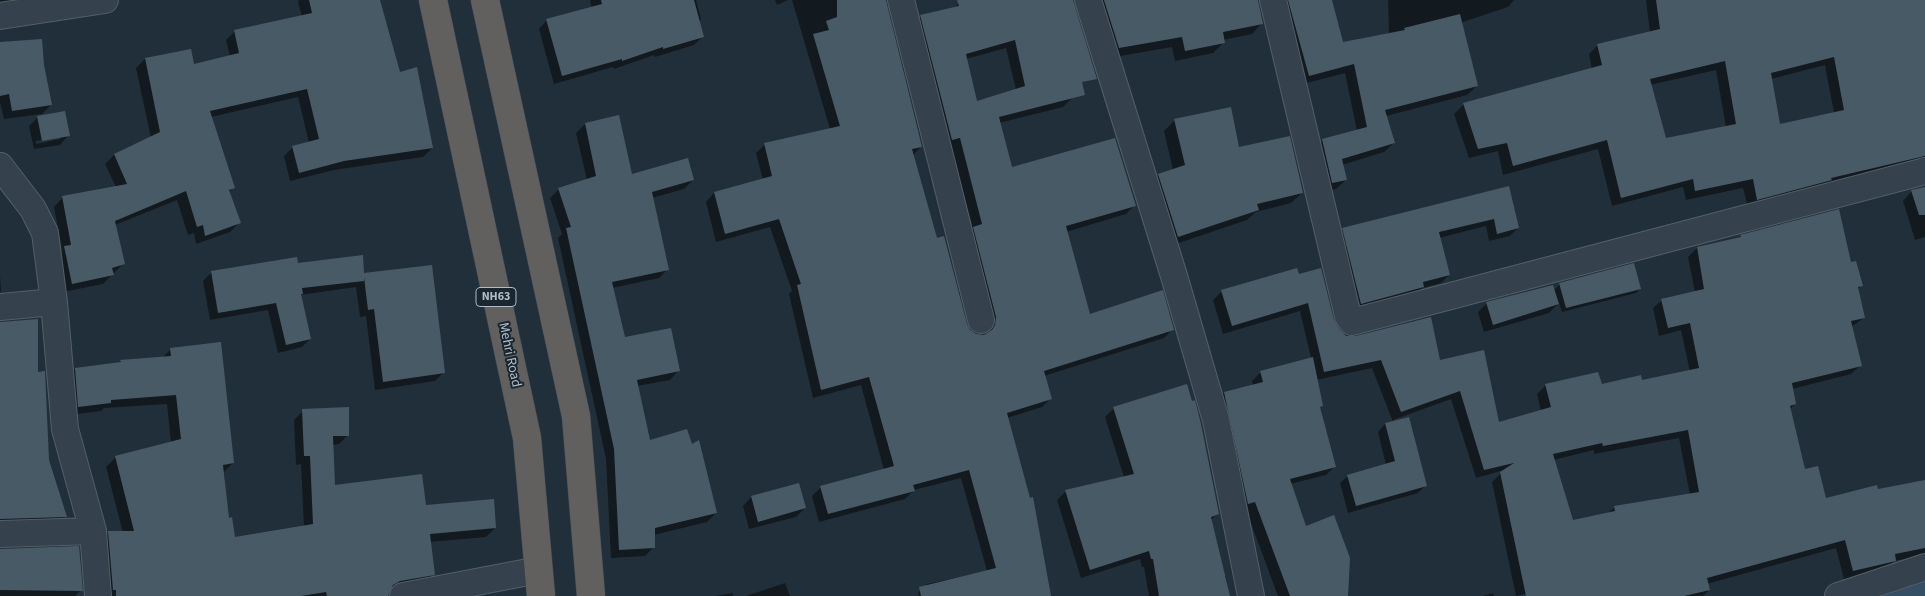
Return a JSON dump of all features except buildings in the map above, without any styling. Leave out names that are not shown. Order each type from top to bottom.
[{"type":"highway","name":"Mehri Road","points":[[433,0],[527,438],[540,583]]},
{"type":"highway","points":[[485,0],[576,416],[590,596]]},
{"type":"street","points":[[0,16],[105,0]]},
{"type":"street","points":[[901,0],[981,320]]},
{"type":"street","points":[[1088,0],[1174,276],[1216,420],[1251,596]]},
{"type":"street","points":[[1273,0],[1348,316],[1352,322],[1925,171]]},
{"type":"street","points":[[0,166],[33,209],[45,233],[54,302],[65,429],[93,531],[98,596]]},
{"type":"street","points":[[0,307],[54,302]]},
{"type":"street","points":[[0,534],[93,531]]},
{"type":"street","points":[[1838,596],[1925,567]]},
{"type":"street","points":[[403,596],[540,583]]},
{"type":"waterway","points":[[1891,596],[1925,586]]}]
